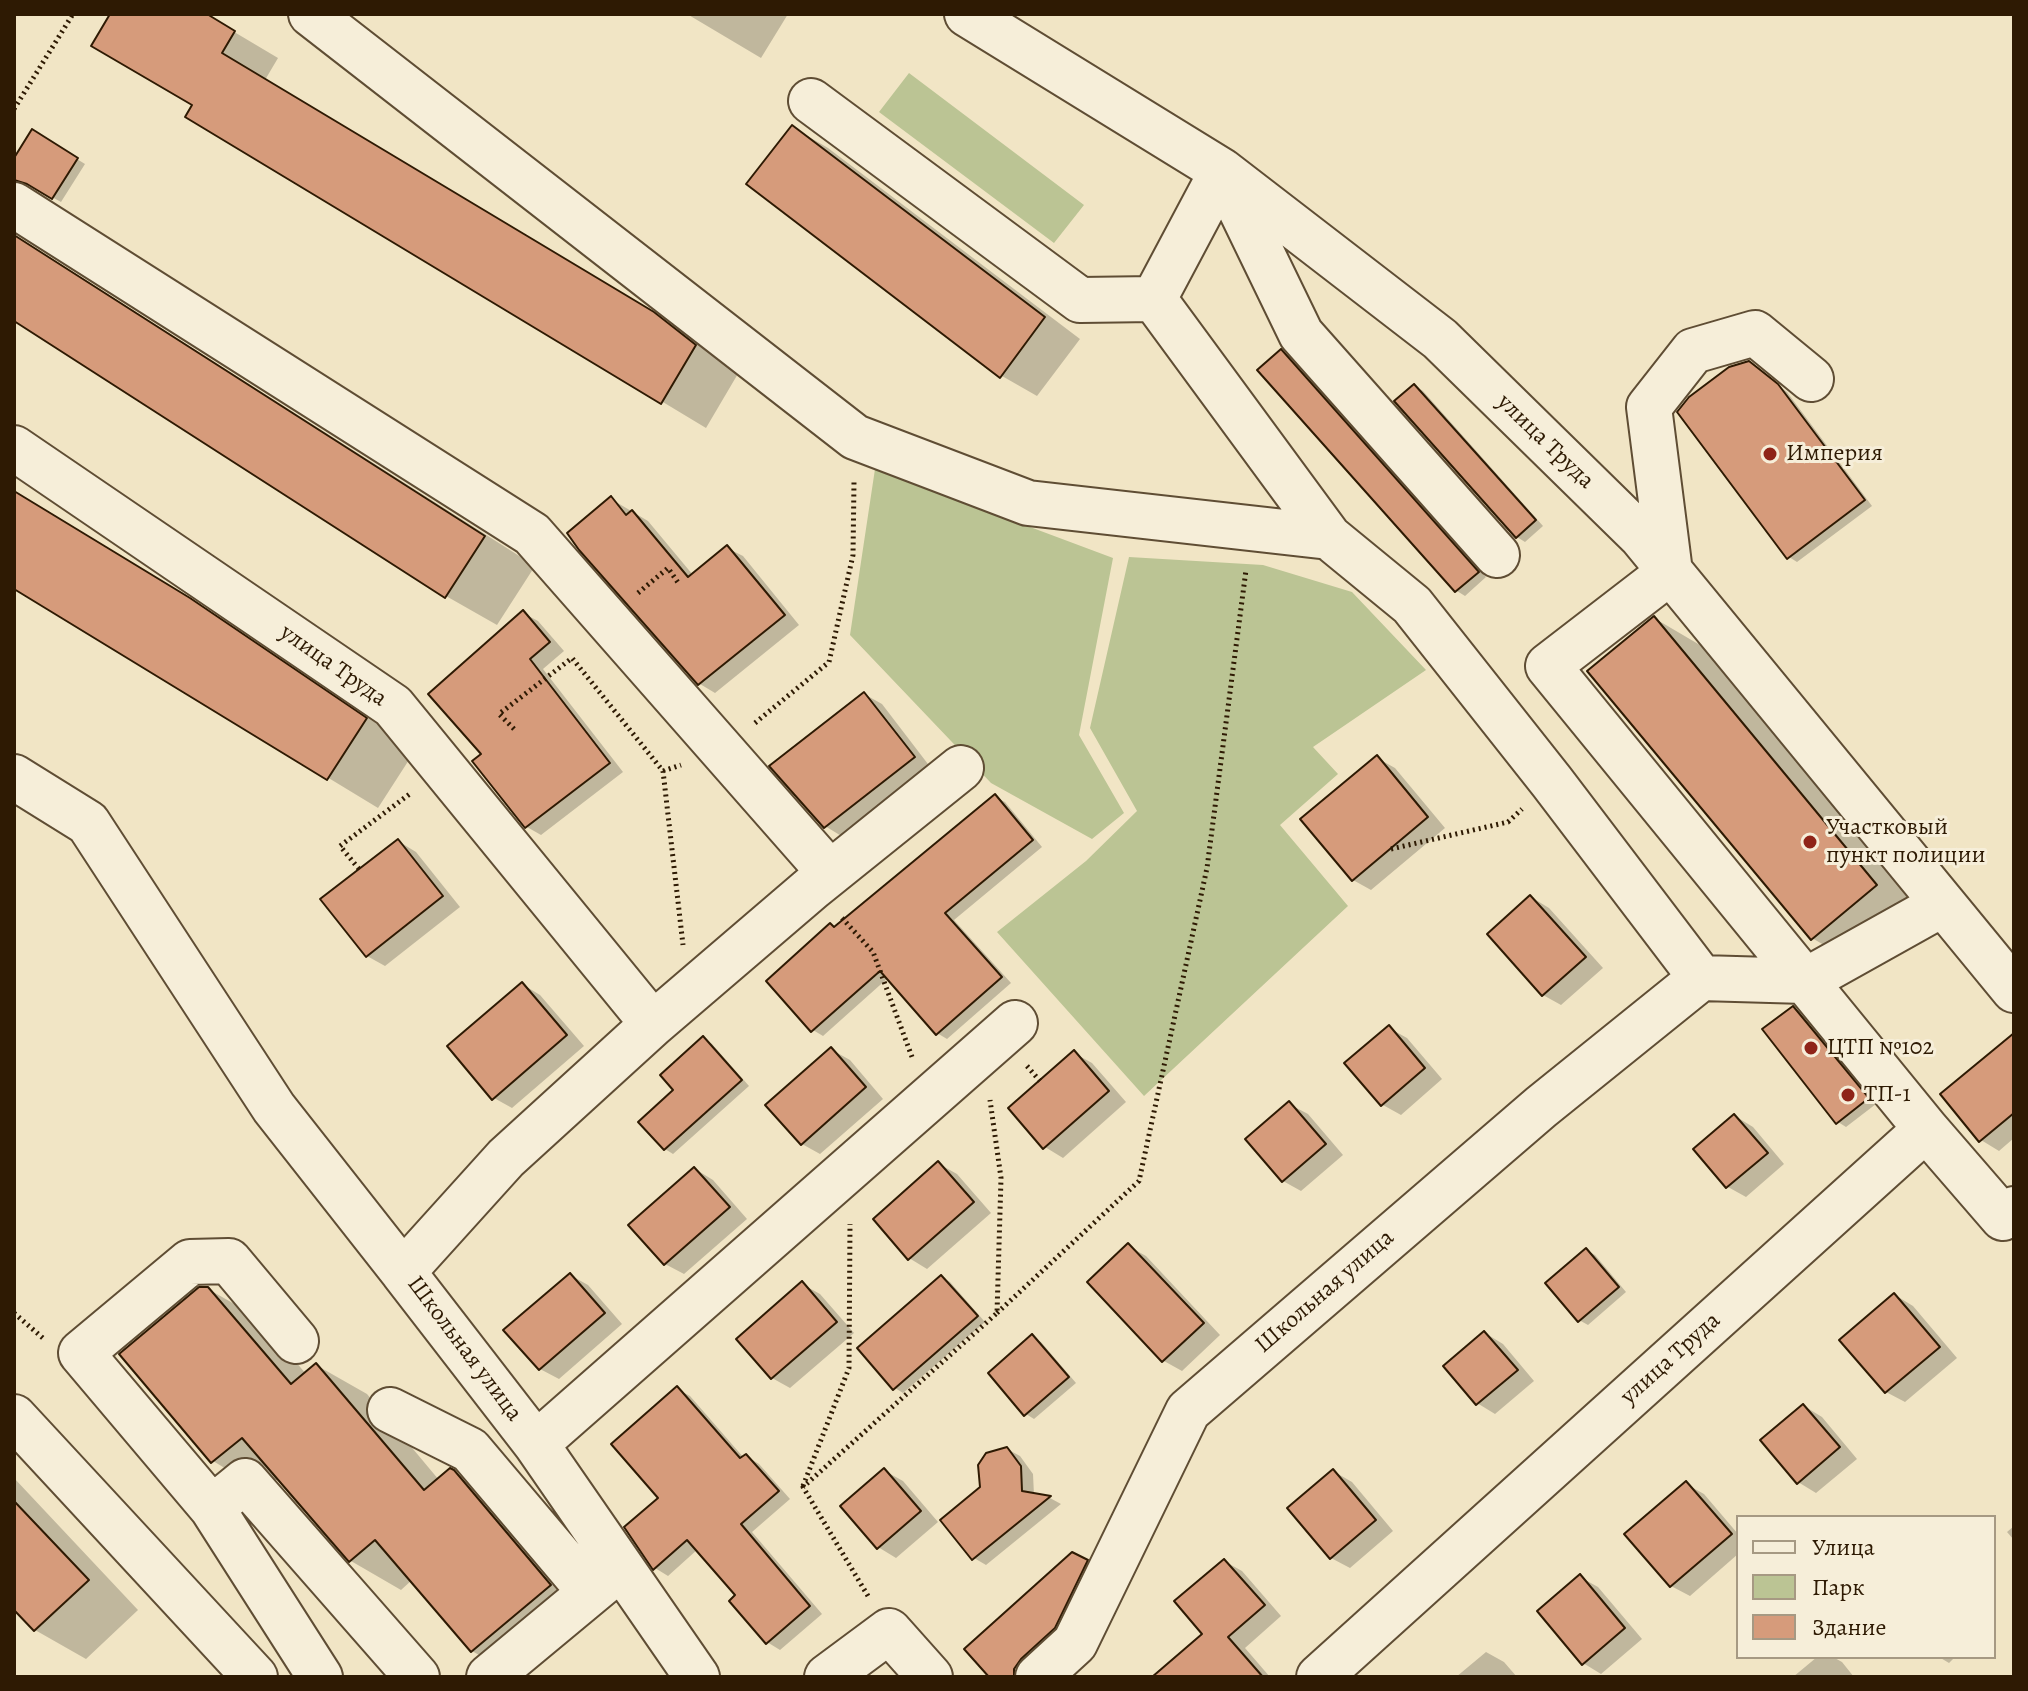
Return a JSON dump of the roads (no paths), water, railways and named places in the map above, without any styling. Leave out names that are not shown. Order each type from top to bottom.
[{"type":"street","points":[[311,14],[855,437],[1028,503],[1329,537]]},
{"type":"street","name":"улица Труда","points":[[967,14],[1222,171],[1440,339],[1641,536],[1941,905],[2014,990]]},
{"type":"street","points":[[811,101],[1080,300],[1154,299]]},
{"type":"street","points":[[1154,299],[1222,171]]},
{"type":"street","points":[[1222,171],[1301,334],[1497,555]]},
{"type":"street","points":[[14,205],[532,534],[830,873]]},
{"type":"street","points":[[1154,299],[1329,537],[1412,605],[1701,978],[1805,981],[1941,905]]},
{"type":"street","points":[[1811,379],[1755,333],[1693,351],[1649,407],[1670,572],[1548,666],[1926,1129],[2010,1219]]},
{"type":"street","name":"улица Труда","points":[[14,448],[393,706],[653,1024]]},
{"type":"street","name":"Школьная улица","points":[[697,1677],[606,1580],[536,1444],[403,1272],[506,1158],[653,1024],[830,873],[961,768]]},
{"type":"street","points":[[14,777],[88,823],[274,1108],[403,1272]]},
{"type":"street","name":"Школьная улица","points":[[1038,1677],[1075,1643],[1188,1411],[1541,1107],[1701,978]]},
{"type":"street","points":[[536,1444],[1015,1023]]},
{"type":"street","name":"улица Труда","points":[[1319,1677],[1926,1129]]},
{"type":"street","points":[[296,1341],[229,1261],[190,1262],[81,1353],[212,1508],[320,1677]]},
{"type":"street","points":[[390,1410],[470,1450],[606,1580],[489,1677]]},
{"type":"street","points":[[14,1417],[255,1677]]},
{"type":"street","points":[[212,1508],[245,1481],[417,1677]]},
{"type":"street","points":[[827,1677],[889,1631],[930,1677]]},
{"type":"place","name":"Империя","points":[[1770,454]]},
{"type":"place","name":"Участковый пункт полиции","points":[[1810,842]]},
{"type":"place","name":"ЦТП №102","points":[[1811,1048]]},
{"type":"place","name":"ТП-1","points":[[1848,1095]]}]
